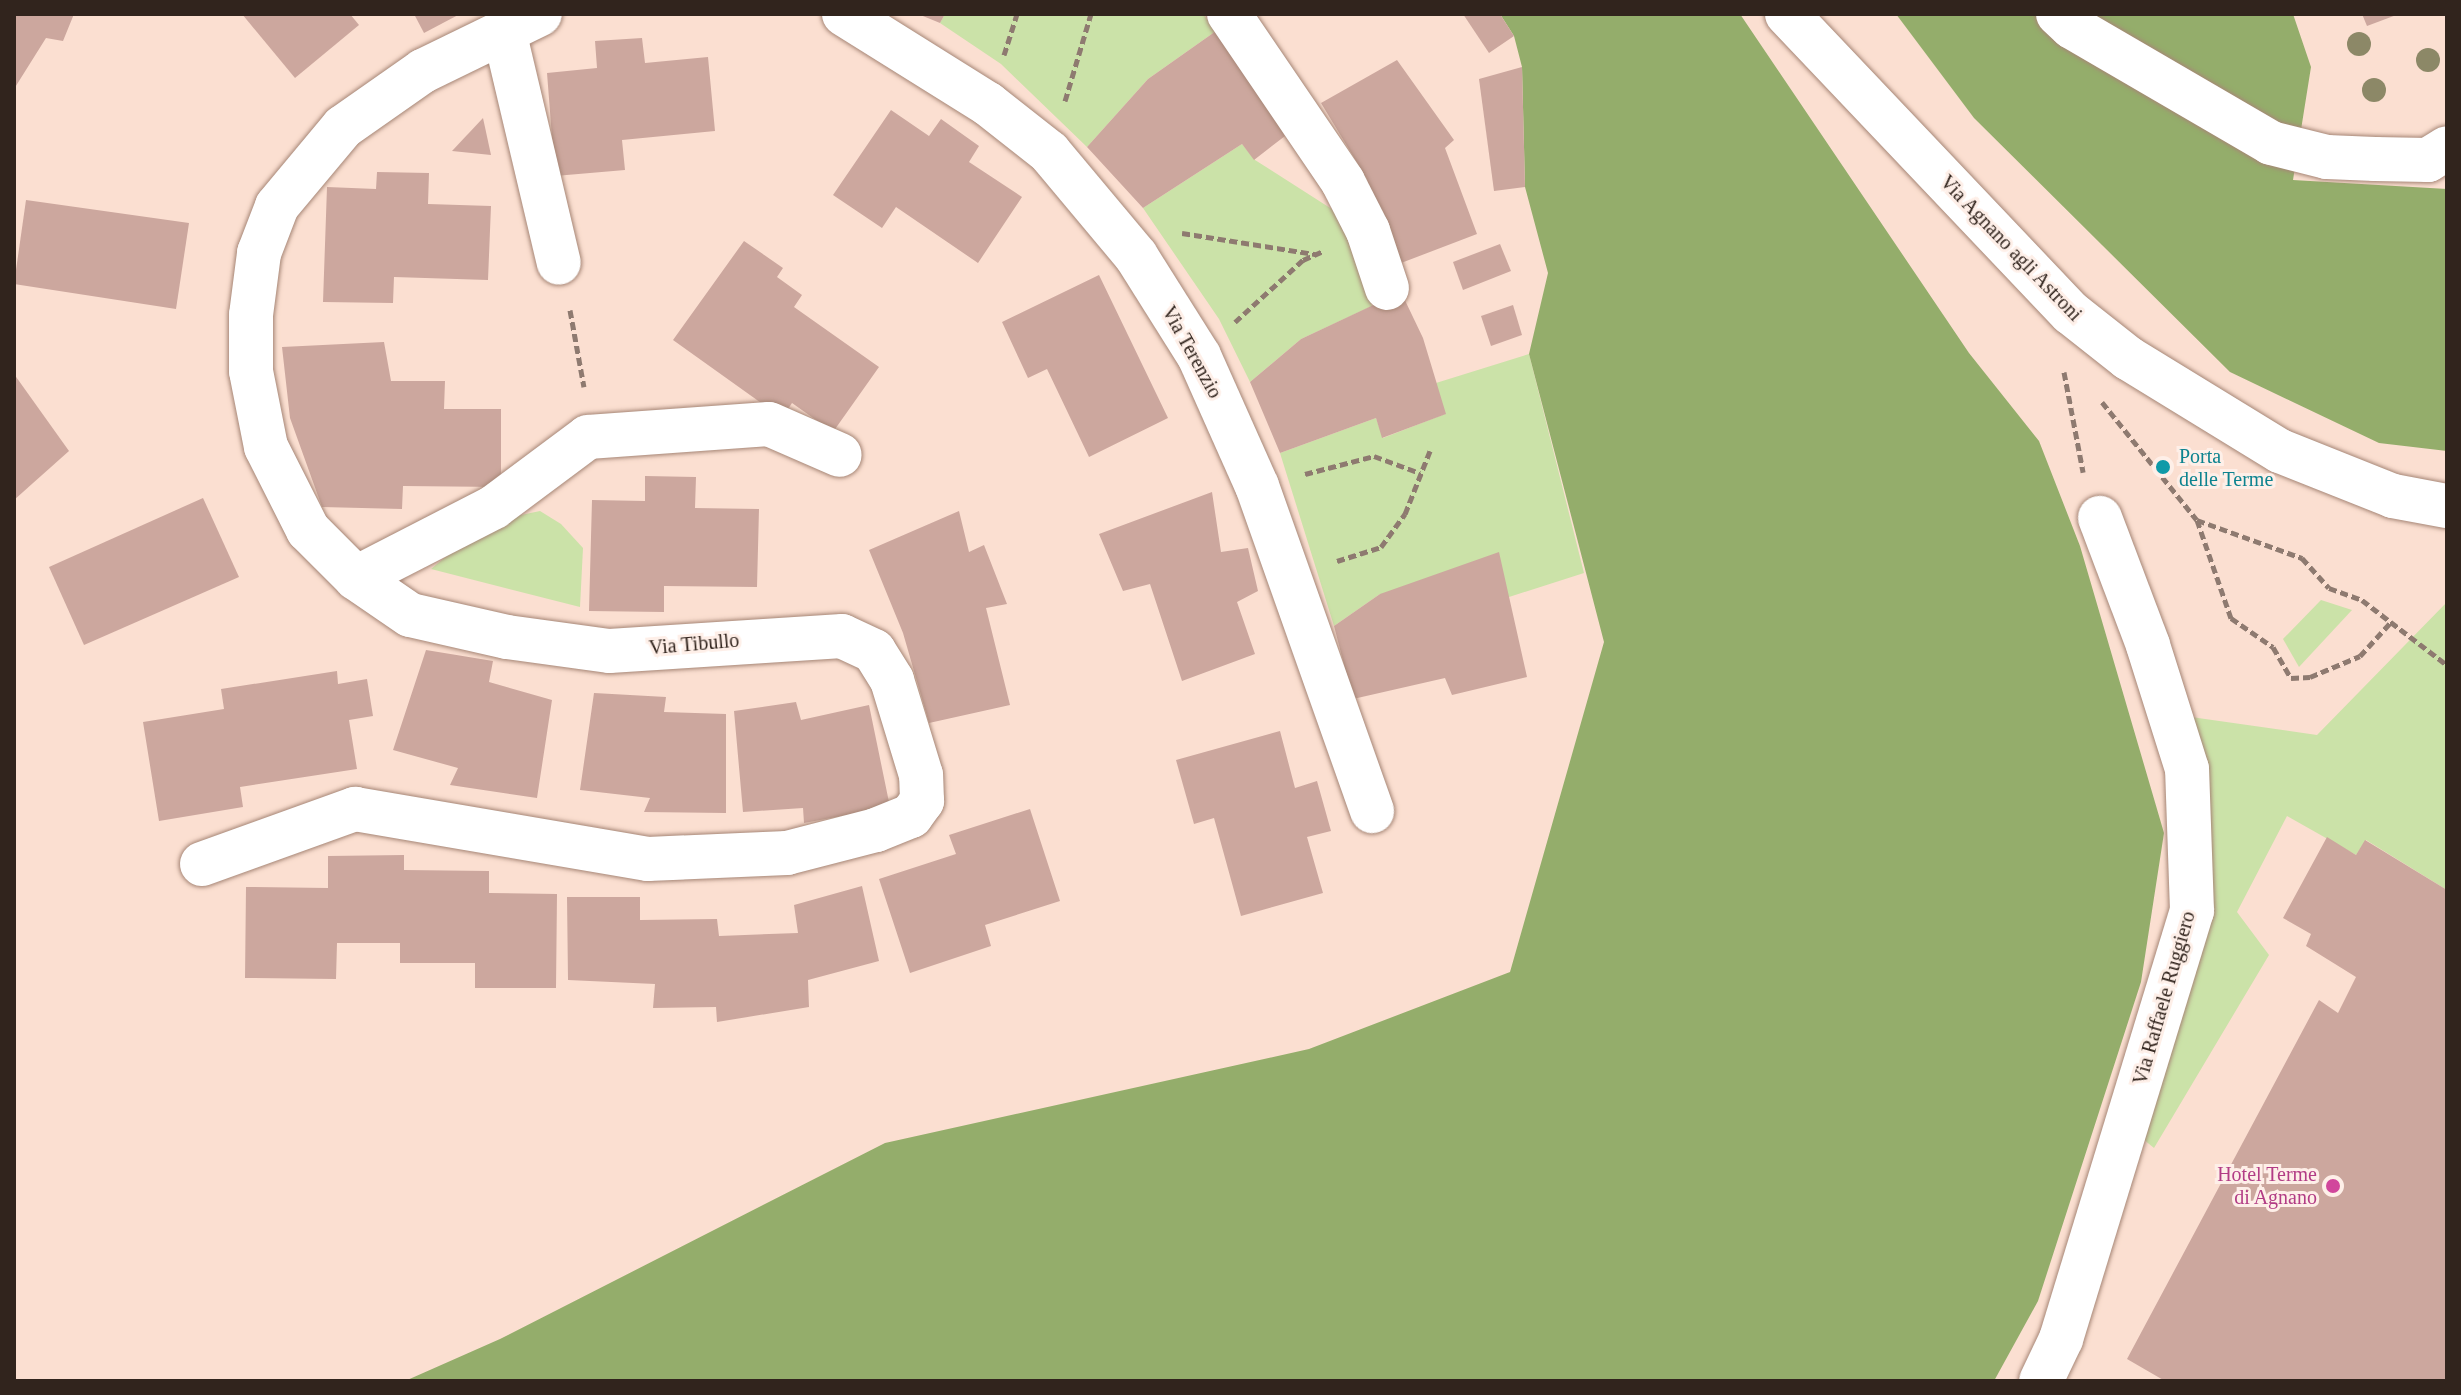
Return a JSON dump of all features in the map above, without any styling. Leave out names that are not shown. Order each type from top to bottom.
[{"type":"street","name":"Via Terenzio","points":[[844,14],[988,104],[1049,152],[1136,256],[1199,356],[1257,486],[1286,578],[1372,811]]},
{"type":"street","points":[[1229,14],[1343,182],[1368,231],[1387,288]]},
{"type":"street","name":"Via Agnano agli Astroni","points":[[1787,14],[2071,313],[2128,358],[2280,451],[2393,496],[2447,506]]},
{"type":"street","points":[[2058,14],[2072,27],[2271,143],[2327,157],[2375,159],[2428,160],[2447,148]]},
{"type":"street","points":[[522,23],[559,263]]},
{"type":"street","name":"Via Tibullo","points":[[202,864],[355,809],[648,859],[787,853],[876,830],[911,816],[922,801],[921,775],[892,680],[874,651],[842,636],[609,651],[507,637],[410,615],[356,578],[308,530],[266,447],[251,371],[259,253],[277,206],[343,127],[423,71],[522,23]]},
{"type":"street","points":[[356,578],[494,507],[588,437],[769,424],[840,455]]},
{"type":"street","name":"Via Raffaele Ruggiero","points":[[2041,1381],[2061,1339],[2192,911],[2187,769],[2148,645],[2100,518]]},
{"type":"path","points":[[1049,152],[1091,14]]},
{"type":"path","points":[[1136,256],[1160,229],[1316,254]]},
{"type":"path","points":[[1199,356],[1316,254],[1368,231]]},
{"type":"path","points":[[559,263],[581,355],[588,437]]},
{"type":"path","points":[[2071,313],[2060,347],[2076,450],[2100,518]]},
{"type":"path","points":[[2098,398],[2197,520],[2231,618],[2273,647],[2291,678],[2310,677],[2360,656],[2392,621]]},
{"type":"path","points":[[1286,578],[1381,547],[1405,514],[1430,451]]},
{"type":"path","points":[[1257,486],[1374,456],[1420,473]]},
{"type":"path","points":[[2197,520],[2302,558],[2329,588],[2362,600],[2447,665]]},
{"type":"green space","points":[[945,14],[1203,14],[1216,31],[1148,79],[1087,147],[1001,64],[940,23]]},
{"type":"green space","points":[[1500,14],[1740,14],[1969,353],[2039,441],[2080,546],[2164,833],[2141,982],[2038,1301],[1994,1381],[405,1381],[500,1339],[885,1143],[1309,1049],[1510,972],[1604,642],[1529,354],[1548,273],[1525,187],[1522,67],[1514,36]]},
{"type":"green space","points":[[1896,14],[2293,14],[2311,67],[2293,180],[2447,189],[2447,451],[2379,443],[2230,372],[1974,118]]},
{"type":"green space","points":[[1242,144],[1255,160],[1338,213],[1372,306],[1301,339],[1250,382],[1219,319],[1143,208]]},
{"type":"green space","points":[[1529,354],[1584,573],[1509,597],[1380,594],[1334,626],[1280,453],[1376,418],[1383,438],[1445,414],[1436,383]]},
{"type":"green space","points":[[540,511],[561,524],[583,548],[580,607],[431,569],[487,522]]},
{"type":"green space","points":[[2321,600],[2352,610],[2299,667],[2283,639]]},
{"type":"green space","points":[[2447,602],[2447,890],[2366,840],[2356,855],[2287,816],[2237,912],[2269,955],[2154,1148],[2143,1139],[2208,926],[2184,716],[2317,735]]},
{"type":"building","points":[[14,14],[74,14],[63,41],[46,38],[14,89]]},
{"type":"building","points":[[242,14],[350,14],[359,25],[295,78]]},
{"type":"building","points":[[414,14],[460,14],[424,33]]},
{"type":"building","points":[[918,14],[945,14],[940,23]]},
{"type":"building","points":[[1463,14],[1500,14],[1514,36],[1489,53]]},
{"type":"building","points":[[2362,14],[2399,14],[2367,26]]},
{"type":"building","points":[[1216,31],[1253,80],[1285,136],[1254,160],[1242,144],[1143,208],[1087,147],[1148,79]]},
{"type":"building","points":[[642,38],[645,63],[708,57],[715,131],[622,140],[625,170],[555,176],[547,73],[597,68],[595,41]]},
{"type":"building","points":[[1397,60],[1454,140],[1445,148],[1477,234],[1388,268],[1367,179],[1321,103]]},
{"type":"building","points":[[1522,67],[1525,187],[1494,191],[1479,79]]},
{"type":"building","points":[[891,110],[929,136],[941,119],[979,146],[969,162],[1022,197],[978,263],[896,207],[882,228],[833,195]]},
{"type":"building","points":[[483,118],[491,155],[452,151]]},
{"type":"building","points":[[377,172],[429,173],[428,204],[491,206],[488,280],[394,277],[393,303],[323,302],[327,187],[376,189]]},
{"type":"building","points":[[26,200],[189,223],[176,309],[14,284]]},
{"type":"building","points":[[744,241],[783,268],[777,277],[802,295],[794,307],[879,367],[833,432],[792,403],[782,418],[673,340]]},
{"type":"building","points":[[1500,244],[1511,271],[1463,290],[1453,262]]},
{"type":"building","points":[[1099,275],[1168,418],[1089,457],[1047,369],[1028,378],[1002,322]]},
{"type":"building","points":[[1401,292],[1423,338],[1446,414],[1382,438],[1376,418],[1280,453],[1250,382],[1301,339]]},
{"type":"building","points":[[1513,305],[1522,335],[1491,346],[1481,316]]},
{"type":"building","points":[[384,342],[391,381],[445,381],[444,409],[501,409],[501,487],[403,486],[402,509],[322,507],[290,418],[282,347]]},
{"type":"building","points":[[14,374],[69,451],[14,500]]},
{"type":"building","points":[[645,476],[696,477],[695,508],[759,509],[757,587],[664,586],[664,612],[589,611],[592,500],[645,501]]},
{"type":"building","points":[[1212,492],[1221,552],[1248,548],[1258,591],[1237,602],[1255,654],[1182,681],[1150,584],[1123,591],[1099,534]]},
{"type":"building","points":[[203,498],[239,577],[84,645],[49,567]]},
{"type":"building","points":[[959,511],[969,552],[984,545],[1007,604],[986,608],[1010,705],[929,723],[903,633],[869,550]]},
{"type":"building","points":[[1499,552],[1527,677],[1452,695],[1445,678],[1353,699],[1334,626],[1380,594]]},
{"type":"building","points":[[426,650],[493,661],[489,682],[552,700],[537,798],[450,785],[458,768],[393,750]]},
{"type":"building","points":[[337,671],[338,684],[367,679],[373,716],[349,720],[357,769],[240,787],[243,807],[159,821],[143,722],[224,709],[221,689]]},
{"type":"building","points":[[594,693],[666,697],[664,712],[726,714],[726,813],[644,812],[650,798],[580,790]]},
{"type":"building","points":[[796,702],[801,720],[869,705],[890,807],[804,823],[803,808],[743,812],[734,711]]},
{"type":"building","points":[[1280,731],[1295,788],[1317,781],[1331,831],[1307,837],[1323,893],[1241,916],[1214,818],[1194,824],[1176,760]]},
{"type":"building","points":[[1030,809],[1060,901],[985,925],[991,946],[910,973],[879,879],[956,854],[949,835]]},
{"type":"building","name":"Hotel Terme di Agnano","points":[[2327,837],[2356,855],[2365,840],[2447,890],[2447,1381],[2165,1381],[2127,1359],[2319,1000],[2338,1013],[2356,977],[2306,946],[2311,934],[2283,918]]},
{"type":"building","points":[[404,855],[404,870],[489,871],[489,893],[557,894],[556,988],[475,988],[475,963],[400,963],[400,943],[337,943],[336,979],[245,978],[246,887],[328,888],[328,856]]},
{"type":"building","points":[[862,886],[879,961],[808,980],[809,1007],[717,1022],[716,1007],[653,1008],[655,984],[568,980],[567,897],[640,897],[640,920],[717,919],[719,936],[798,933],[794,905]]},
{"type":"place","name":"Porta delle Terme","points":[[2163,467]]},
{"type":"place","name":"Hotel Terme di Agnano","points":[[2333,1186]]}]
